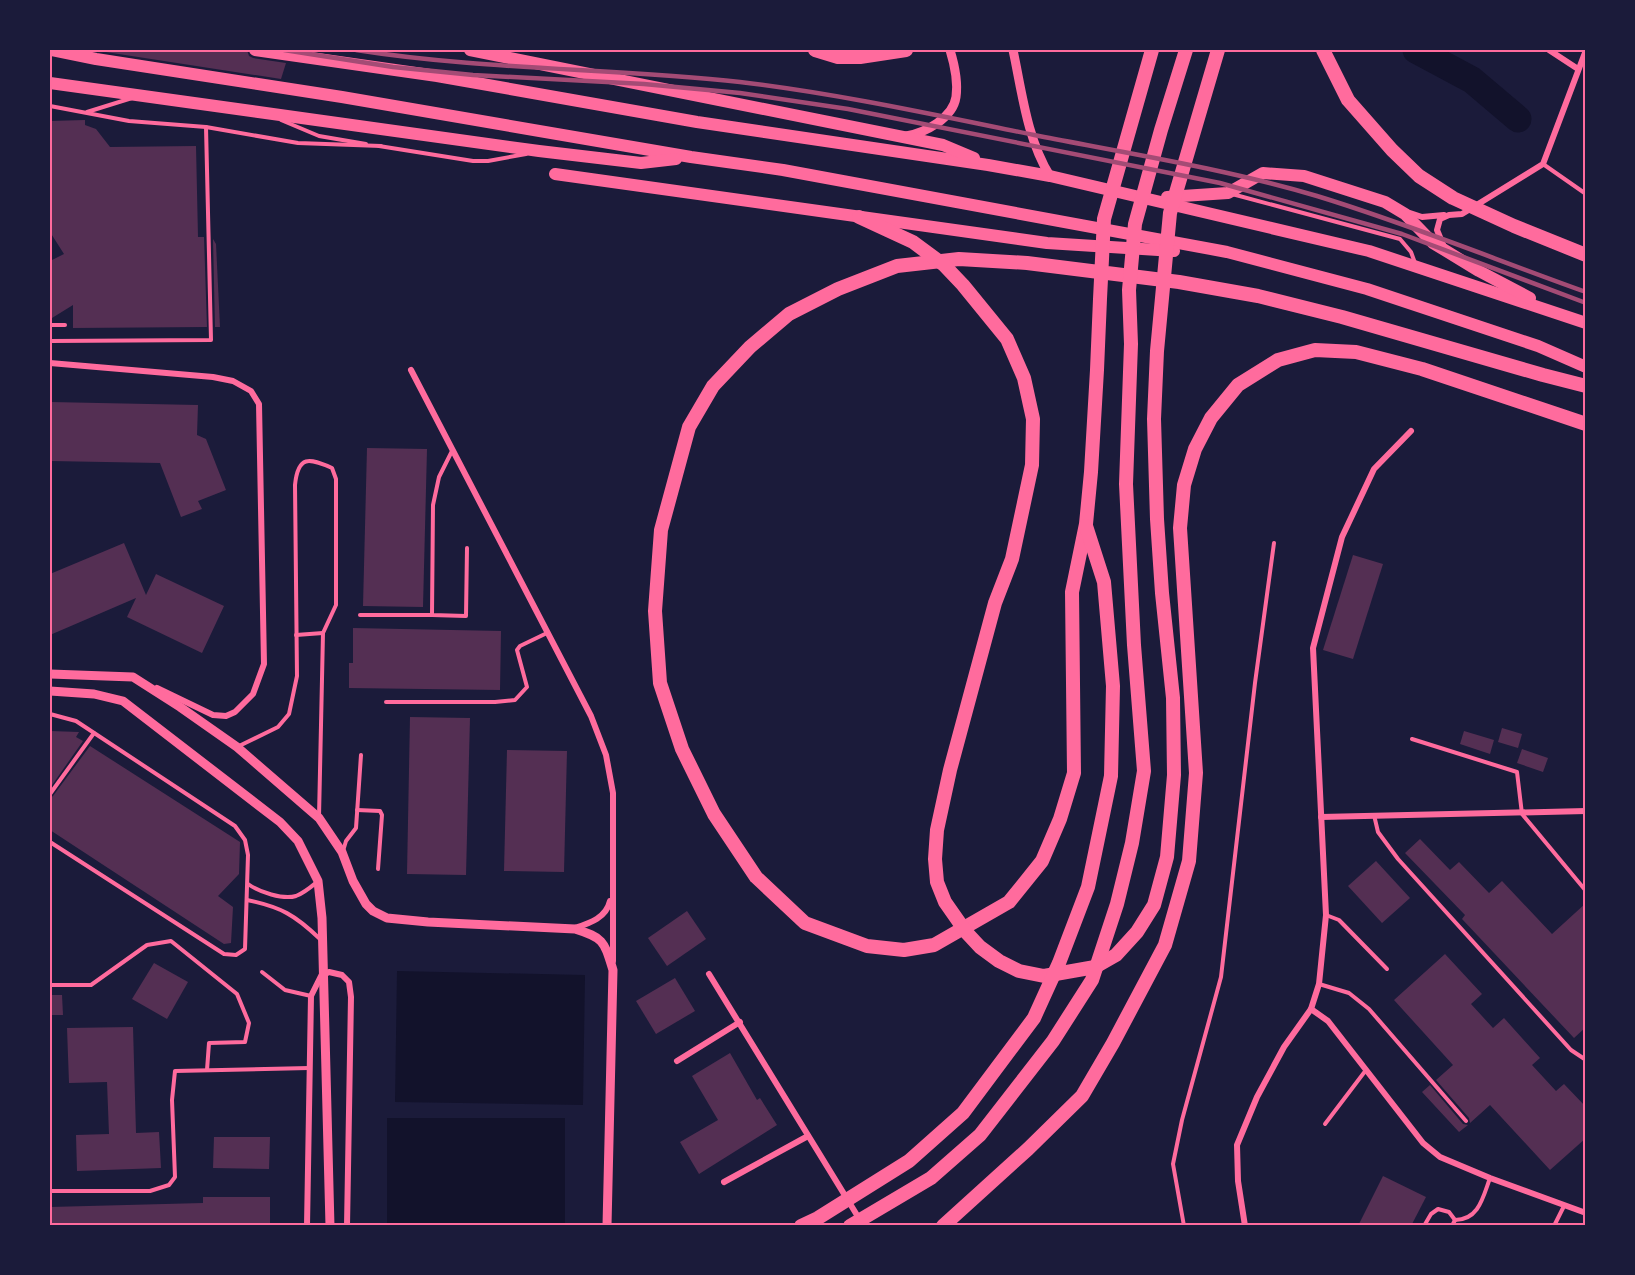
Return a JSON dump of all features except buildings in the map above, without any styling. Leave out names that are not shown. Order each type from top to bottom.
[{"type":"highway","points":[[52,50],[96,59],[342,97],[691,158],[783,170],[1227,252],[1367,289],[1538,346],[1586,367]]},
{"type":"highway","points":[[255,50],[437,76],[697,122],[1050,176],[1369,251],[1586,323]]},
{"type":"highway","points":[[470,50],[943,144],[988,165]]},
{"type":"highway","points":[[815,50],[838,57],[860,57],[906,50]]},
{"type":"highway","points":[[1152,50],[1104,219],[1091,471],[1086,524],[1072,592],[1074,773],[1060,819],[1041,861],[1009,902],[934,945],[904,950],[867,946],[805,923],[756,877],[714,814],[682,749],[660,683],[655,611],[661,530],[689,426],[713,386],[750,347],[789,314],[838,289],[897,266],[959,259],[1027,263],[1213,288],[1258,296],[1342,317],[1586,386]]},
{"type":"highway","points":[[850,1226],[932,1178],[980,1135],[1053,1041],[1092,980],[1117,904],[1132,843],[1144,771],[1134,645],[1126,484],[1131,344],[1129,290],[1135,224],[1186,50]]},
{"type":"highway","points":[[859,217],[913,242],[944,265],[986,311],[1007,339],[1024,378],[1033,419],[1032,465],[1012,559],[995,603],[936,830],[934,859],[937,882],[945,902],[966,932],[980,947],[999,961],[1019,971],[1044,976],[1074,973],[1095,967],[1116,955],[1137,932],[1154,905],[1167,857],[1173,775],[1173,698],[1157,519],[1154,419],[1157,351],[1170,213],[1218,50]]},
{"type":"highway","points":[[1323,50],[1348,100],[1392,150],[1419,176],[1453,198],[1586,255]]},
{"type":"highway","points":[[50,83],[641,163],[691,158]]},
{"type":"highway","points":[[1142,199],[1228,193],[1263,173],[1304,176],[1385,202],[1405,214],[1433,243],[1479,271],[1559,313]]},
{"type":"highway","points":[[555,174],[1047,243],[1136,250],[1227,252]]},
{"type":"highway","points":[[943,1226],[1082,1096],[1165,945],[1189,861],[1196,773],[1180,528],[1184,485],[1195,449],[1211,418],[1238,386],[1278,360],[1315,350],[1356,352],[1422,369],[1586,424]]},
{"type":"highway","points":[[801,1226],[818,1218],[909,1161],[963,1113],[1034,1018],[1059,963],[1088,887],[1111,776],[1113,686],[1104,582],[1086,524]]},
{"type":"street","points":[[901,137],[917,134],[943,120],[956,99],[950,50]]},
{"type":"street","points":[[1013,50],[1029,126],[1039,159],[1050,176]]},
{"type":"street","points":[[1549,50],[1578,69]]},
{"type":"street","points":[[1446,251],[1437,230],[1440,219],[1449,215],[1462,214],[1543,164],[1586,50]]},
{"type":"street","points":[[1385,202],[1422,217],[1462,214]]},
{"type":"street","points":[[50,674],[133,677],[213,715],[226,716],[235,712],[253,694],[264,664],[261,426],[259,404],[251,391],[233,381],[213,376],[52,363]]},
{"type":"street","points":[[411,370],[591,716],[606,755],[613,793],[613,970],[607,1226]]},
{"type":"street","points":[[1245,1226],[1238,1181],[1237,1145],[1257,1097],[1273,1067],[1284,1047],[1311,1010],[1319,984],[1326,915],[1313,648],[1342,537],[1374,470],[1411,431]]},
{"type":"street","points":[[133,677],[237,747],[319,818],[342,852],[366,904],[387,918],[575,929],[595,935],[606,948],[613,970]]},
{"type":"street","points":[[50,691],[94,694],[123,701],[280,822],[298,841],[318,881],[323,942],[330,1226]]},
{"type":"street","points":[[1322,817],[1374,814],[1522,814],[1586,811]]},
{"type":"street","points":[[575,929],[599,919],[609,907],[612,895]]},
{"type":"street","points":[[307,1226],[311,996],[321,976],[329,972],[342,975],[349,982],[351,997],[347,1226]]},
{"type":"street","points":[[709,974],[864,1226]]},
{"type":"street","points":[[1311,1010],[1328,1022],[1423,1143],[1440,1157],[1586,1213]]},
{"type":"street","points":[[678,1061],[740,1022]]},
{"type":"street","points":[[724,1182],[808,1136]]},
{"type":"lane","points":[[86,113],[138,96]]},
{"type":"lane","points":[[50,106],[129,121],[206,127],[298,143],[381,146]]},
{"type":"lane","points":[[258,111],[319,136],[473,161],[488,161],[539,151]]},
{"type":"lane","points":[[50,341],[211,340],[206,127]]},
{"type":"lane","points":[[1543,164],[1586,194]]},
{"type":"lane","points":[[1228,193],[1400,239],[1411,252],[1416,267]]},
{"type":"lane","points":[[50,325],[65,325]]},
{"type":"lane","points":[[432,615],[433,505],[439,477],[453,450]]},
{"type":"lane","points":[[237,747],[278,727],[289,714],[297,676],[296,472],[303,464],[314,460],[332,468],[336,479],[336,605],[323,633],[319,818]]},
{"type":"lane","points":[[1184,1226],[1173,1164],[1182,1120],[1221,977],[1255,683],[1274,543]]},
{"type":"lane","points":[[360,615],[466,616],[467,548]]},
{"type":"lane","points":[[386,702],[515,700],[527,687],[518,650],[520,646],[548,632]]},
{"type":"lane","points":[[296,635],[323,633]]},
{"type":"lane","points":[[50,714],[76,721],[236,826],[245,840],[248,855],[244,949],[236,955],[224,954],[50,842]]},
{"type":"lane","points":[[50,794],[94,733]]},
{"type":"lane","points":[[1412,739],[1517,772],[1522,814],[1586,891]]},
{"type":"lane","points":[[342,852],[356,828],[361,755]]},
{"type":"lane","points":[[357,810],[380,811],[382,814],[378,869]]},
{"type":"lane","points":[[1374,814],[1378,832],[1398,859],[1571,1050],[1586,1060]]},
{"type":"lane","points":[[247,884],[273,895],[294,897],[308,890],[318,881]]},
{"type":"lane","points":[[246,900],[282,910],[300,920],[323,942]]},
{"type":"lane","points":[[1326,915],[1339,920],[1387,969]]},
{"type":"lane","points":[[50,985],[91,985],[147,945],[171,941],[237,994],[249,1023],[245,1042],[209,1043],[207,1070]]},
{"type":"lane","points":[[262,972],[285,990],[311,996]]},
{"type":"lane","points":[[1319,984],[1349,993],[1369,1009],[1466,1121]]},
{"type":"lane","points":[[50,1191],[150,1191],[169,1185],[175,1177],[172,1100],[175,1071],[310,1068]]},
{"type":"lane","points":[[1325,1124],[1366,1070]]},
{"type":"lane","points":[[1455,1220],[1472,1217],[1481,1202],[1490,1178]]},
{"type":"lane","points":[[1554,1226],[1564,1206]]},
{"type":"lane","points":[[1424,1226],[1431,1214],[1438,1209],[1449,1212],[1455,1220]]},
{"type":"lane","points":[[1452,1226],[1455,1220]]},
{"type":"shaded area","points":[[397,971],[585,975],[583,1105],[395,1102]]},
{"type":"shaded area","points":[[387,1118],[565,1118],[565,1225],[387,1225]]},
{"type":"waterway","points":[[1416,50],[1472,80],[1518,119]]},
{"type":"railway","points":[[284,50],[393,67],[473,75],[644,84],[740,93],[848,109],[1220,183],[1402,234],[1586,303]]},
{"type":"railway","points":[[356,50],[404,57],[740,82],[890,106],[1283,186],[1419,230],[1586,292]]}]
